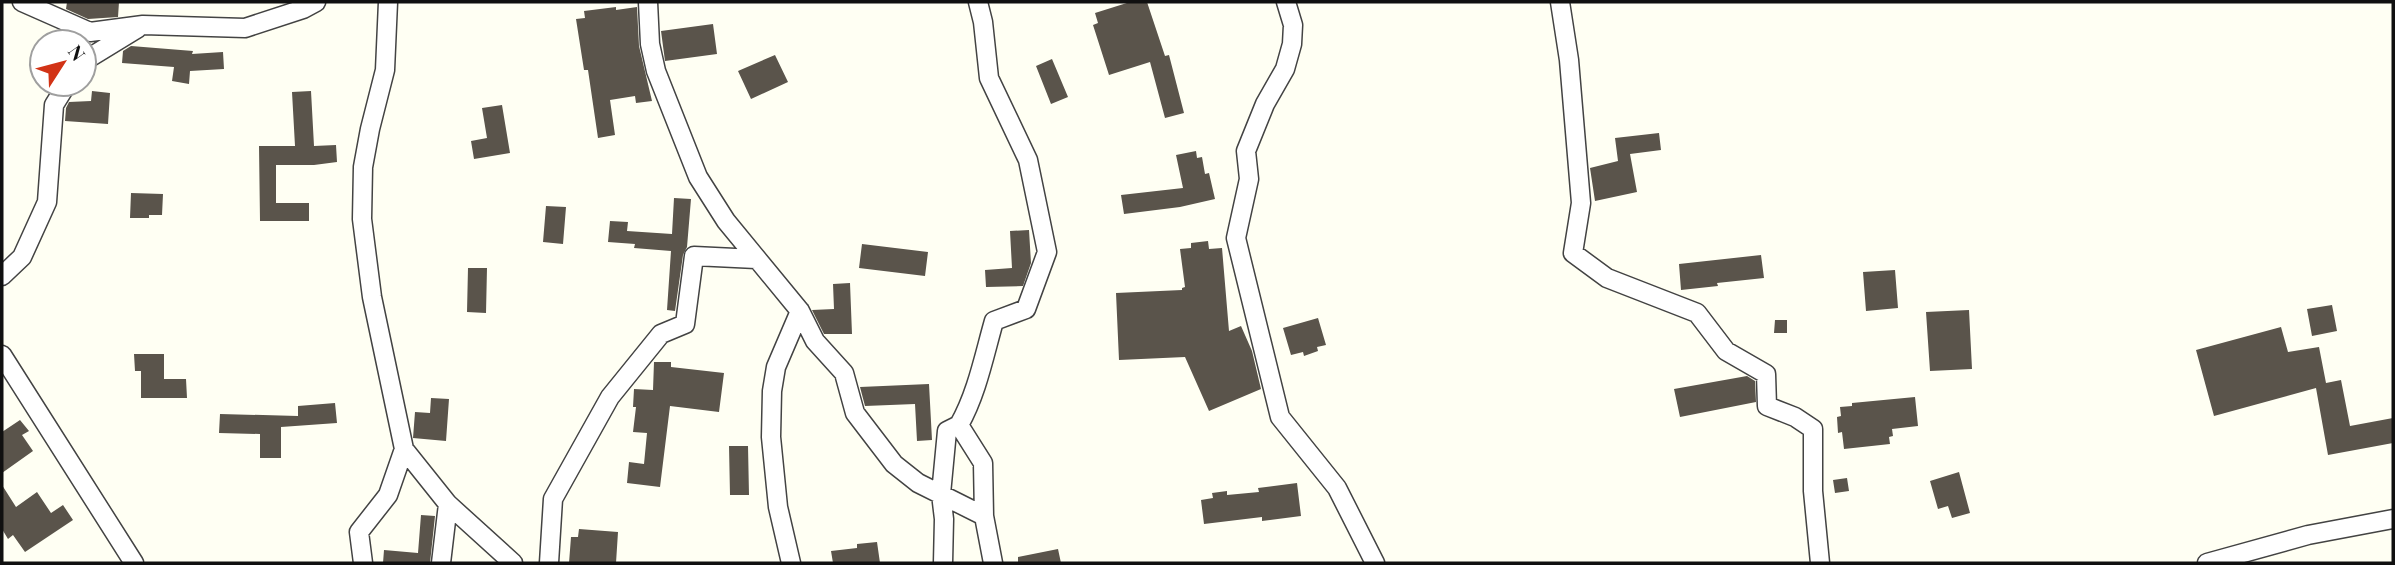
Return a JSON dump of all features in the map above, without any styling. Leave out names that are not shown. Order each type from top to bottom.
[{"type":"street","points":[[22,2],[90,32],[143,25],[245,28],[303,9],[316,2]]},
{"type":"street","points":[[388,2],[385,70],[363,167],[362,219],[372,297],[404,449],[448,504],[513,563]]},
{"type":"street","points":[[648,2],[649,44],[656,71],[698,177],[726,221],[800,311],[815,341],[845,373],[855,413],[894,464],[918,483],[984,516]]},
{"type":"street","points":[[943,563],[944,519],[940,494],[947,431],[959,425],[967,412],[994,321],[1026,309],[1046,252],[1028,160],[989,78],[978,2]]},
{"type":"street","points":[[1286,2],[1293,24],[1292,44],[1285,69],[1265,104],[1245,151],[1249,179],[1236,238],[1280,417],[1337,488],[1375,563]]},
{"type":"street","points":[[1560,2],[1569,60],[1581,203],[1573,253],[1607,278],[1697,313],[1726,351],[1766,374],[1767,406],[1795,417],[1813,429],[1813,491],[1820,563]]},
{"type":"street","points":[[98,52],[143,25]]},
{"type":"street","points":[[2,276],[22,257],[47,202],[54,105],[58,98]]},
{"type":"street","points":[[549,563],[553,499],[610,397],[661,334],[685,324],[694,256],[756,259]]},
{"type":"street","points":[[791,563],[778,507],[771,437],[772,391],[776,367],[800,311]]},
{"type":"street","points":[[2,355],[134,563]]},
{"type":"street","points":[[959,425],[983,463],[984,516],[993,563]]},
{"type":"street","points":[[363,563],[359,532],[388,495],[404,449]]},
{"type":"street","points":[[441,563],[448,504]]},
{"type":"street","points":[[2207,563],[2308,535],[2393,519]]},
{"type":"building","points":[[67,2],[119,2],[118,17],[88,19],[66,9]]},
{"type":"building","points":[[1130,2],[1147,2],[1165,56],[1169,55],[1184,113],[1165,118],[1150,62],[1109,75],[1093,25],[1098,23],[1095,13]]},
{"type":"building","points":[[616,7],[616,10],[637,7],[639,46],[652,101],[636,103],[635,96],[610,100],[615,135],[598,138],[588,70],[584,70],[576,19],[585,18],[584,11]]},
{"type":"building","points":[[713,24],[717,54],[665,61],[661,31]]},
{"type":"building","points":[[131,46],[193,51],[192,54],[223,52],[224,69],[190,71],[189,84],[172,81],[174,67],[122,63],[123,51]]},
{"type":"building","points":[[775,55],[788,82],[751,99],[738,71]]},
{"type":"building","points":[[1052,59],[1068,97],[1051,104],[1036,66]]},
{"type":"building","points":[[311,91],[314,146],[336,145],[337,162],[276,165],[276,203],[309,203],[309,221],[260,221],[259,146],[295,146],[292,92]]},
{"type":"building","points":[[98,92],[110,93],[108,124],[65,121],[69,102],[91,101],[91,98],[98,98]]},
{"type":"building","points":[[502,105],[510,153],[474,159],[471,141],[487,138],[482,108]]},
{"type":"building","points":[[1659,133],[1661,150],[1630,154],[1637,192],[1595,201],[1590,168],[1618,161],[1615,138]]},
{"type":"building","points":[[1196,151],[1197,158],[1202,157],[1205,174],[1209,173],[1215,199],[1180,207],[1124,214],[1121,195],[1183,188],[1176,155]]},
{"type":"building","points":[[131,193],[163,194],[162,215],[130,218]]},
{"type":"building","points":[[674,198],[691,199],[687,247],[683,255],[675,311],[667,310],[671,251],[634,248],[635,244],[608,242],[610,221],[628,222],[627,231],[672,234]]},
{"type":"building","points":[[546,206],[566,207],[563,244],[543,242]]},
{"type":"building","points":[[1029,230],[1031,263],[1023,286],[986,287],[985,270],[1012,268],[1010,231]]},
{"type":"building","points":[[1208,241],[1209,249],[1222,248],[1229,331],[1241,326],[1252,351],[1261,389],[1209,411],[1185,357],[1119,360],[1116,293],[1182,290],[1185,287],[1180,249],[1191,248],[1191,243]]},
{"type":"building","points":[[862,244],[928,252],[925,276],[859,268]]},
{"type":"building","points":[[1761,255],[1764,278],[1681,290],[1679,264]]},
{"type":"building","points":[[468,268],[487,268],[486,313],[467,312]]},
{"type":"building","points":[[1895,270],[1898,308],[1866,311],[1863,272]]},
{"type":"building","points":[[850,283],[852,334],[824,334],[812,310],[834,309],[833,284]]},
{"type":"building","points":[[2332,305],[2337,331],[2312,336],[2307,309]]},
{"type":"building","points":[[1969,310],[1972,369],[1930,371],[1926,312]]},
{"type":"building","points":[[1318,318],[1326,345],[1317,347],[1318,351],[1304,356],[1303,352],[1291,355],[1283,328]]},
{"type":"building","points":[[1775,320],[1787,320],[1787,333],[1774,333]]},
{"type":"building","points":[[2281,327],[2288,352],[2319,347],[2326,383],[2341,380],[2350,426],[2393,418],[2393,443],[2328,455],[2316,388],[2214,416],[2196,350]]},
{"type":"building","points":[[134,354],[164,354],[164,379],[186,379],[187,398],[141,398],[141,371],[135,371]]},
{"type":"building","points":[[654,362],[671,362],[671,367],[724,373],[719,412],[670,406],[660,487],[627,483],[629,462],[644,464],[647,433],[633,432],[636,407],[633,407],[634,389],[653,390]]},
{"type":"building","points":[[1747,376],[1755,381],[1756,402],[1680,417],[1674,389]]},
{"type":"building","points":[[929,384],[932,440],[917,441],[915,404],[865,406],[860,387]]},
{"type":"building","points":[[1915,397],[1918,426],[1892,429],[1890,444],[1844,449],[1842,432],[1838,433],[1837,417],[1841,416],[1840,407],[1852,406],[1852,403]]},
{"type":"building","points":[[431,398],[449,399],[446,441],[413,438],[415,412],[430,413]]},
{"type":"building","points":[[335,403],[337,423],[281,427],[281,458],[260,458],[260,434],[219,433],[220,414],[298,416],[298,406]]},
{"type":"building","points":[[20,420],[29,431],[22,435],[33,451],[2,473],[2,432]]},
{"type":"building","points":[[729,446],[748,446],[749,495],[730,495]]},
{"type":"building","points":[[1959,472],[1970,513],[1952,518],[1948,506],[1938,509],[1930,481]]},
{"type":"building","points":[[1847,478],[1849,491],[1835,493],[1833,480]]},
{"type":"building","points":[[1297,483],[1301,516],[1262,521],[1262,517],[1204,524],[1201,500],[1213,498],[1212,493],[1227,491],[1227,495],[1259,492],[1258,488]]},
{"type":"building","points":[[2,485],[16,507],[37,492],[51,513],[63,505],[73,520],[25,552],[13,535],[8,539],[2,529]]},
{"type":"building","points":[[421,515],[435,516],[430,563],[383,563],[384,550],[418,553]]},
{"type":"building","points":[[579,529],[618,532],[616,563],[569,563],[571,537],[578,537]]},
{"type":"building","points":[[877,542],[880,563],[833,563],[831,551]]},
{"type":"building","points":[[1058,549],[1061,563],[1018,563],[1018,557]]}]
